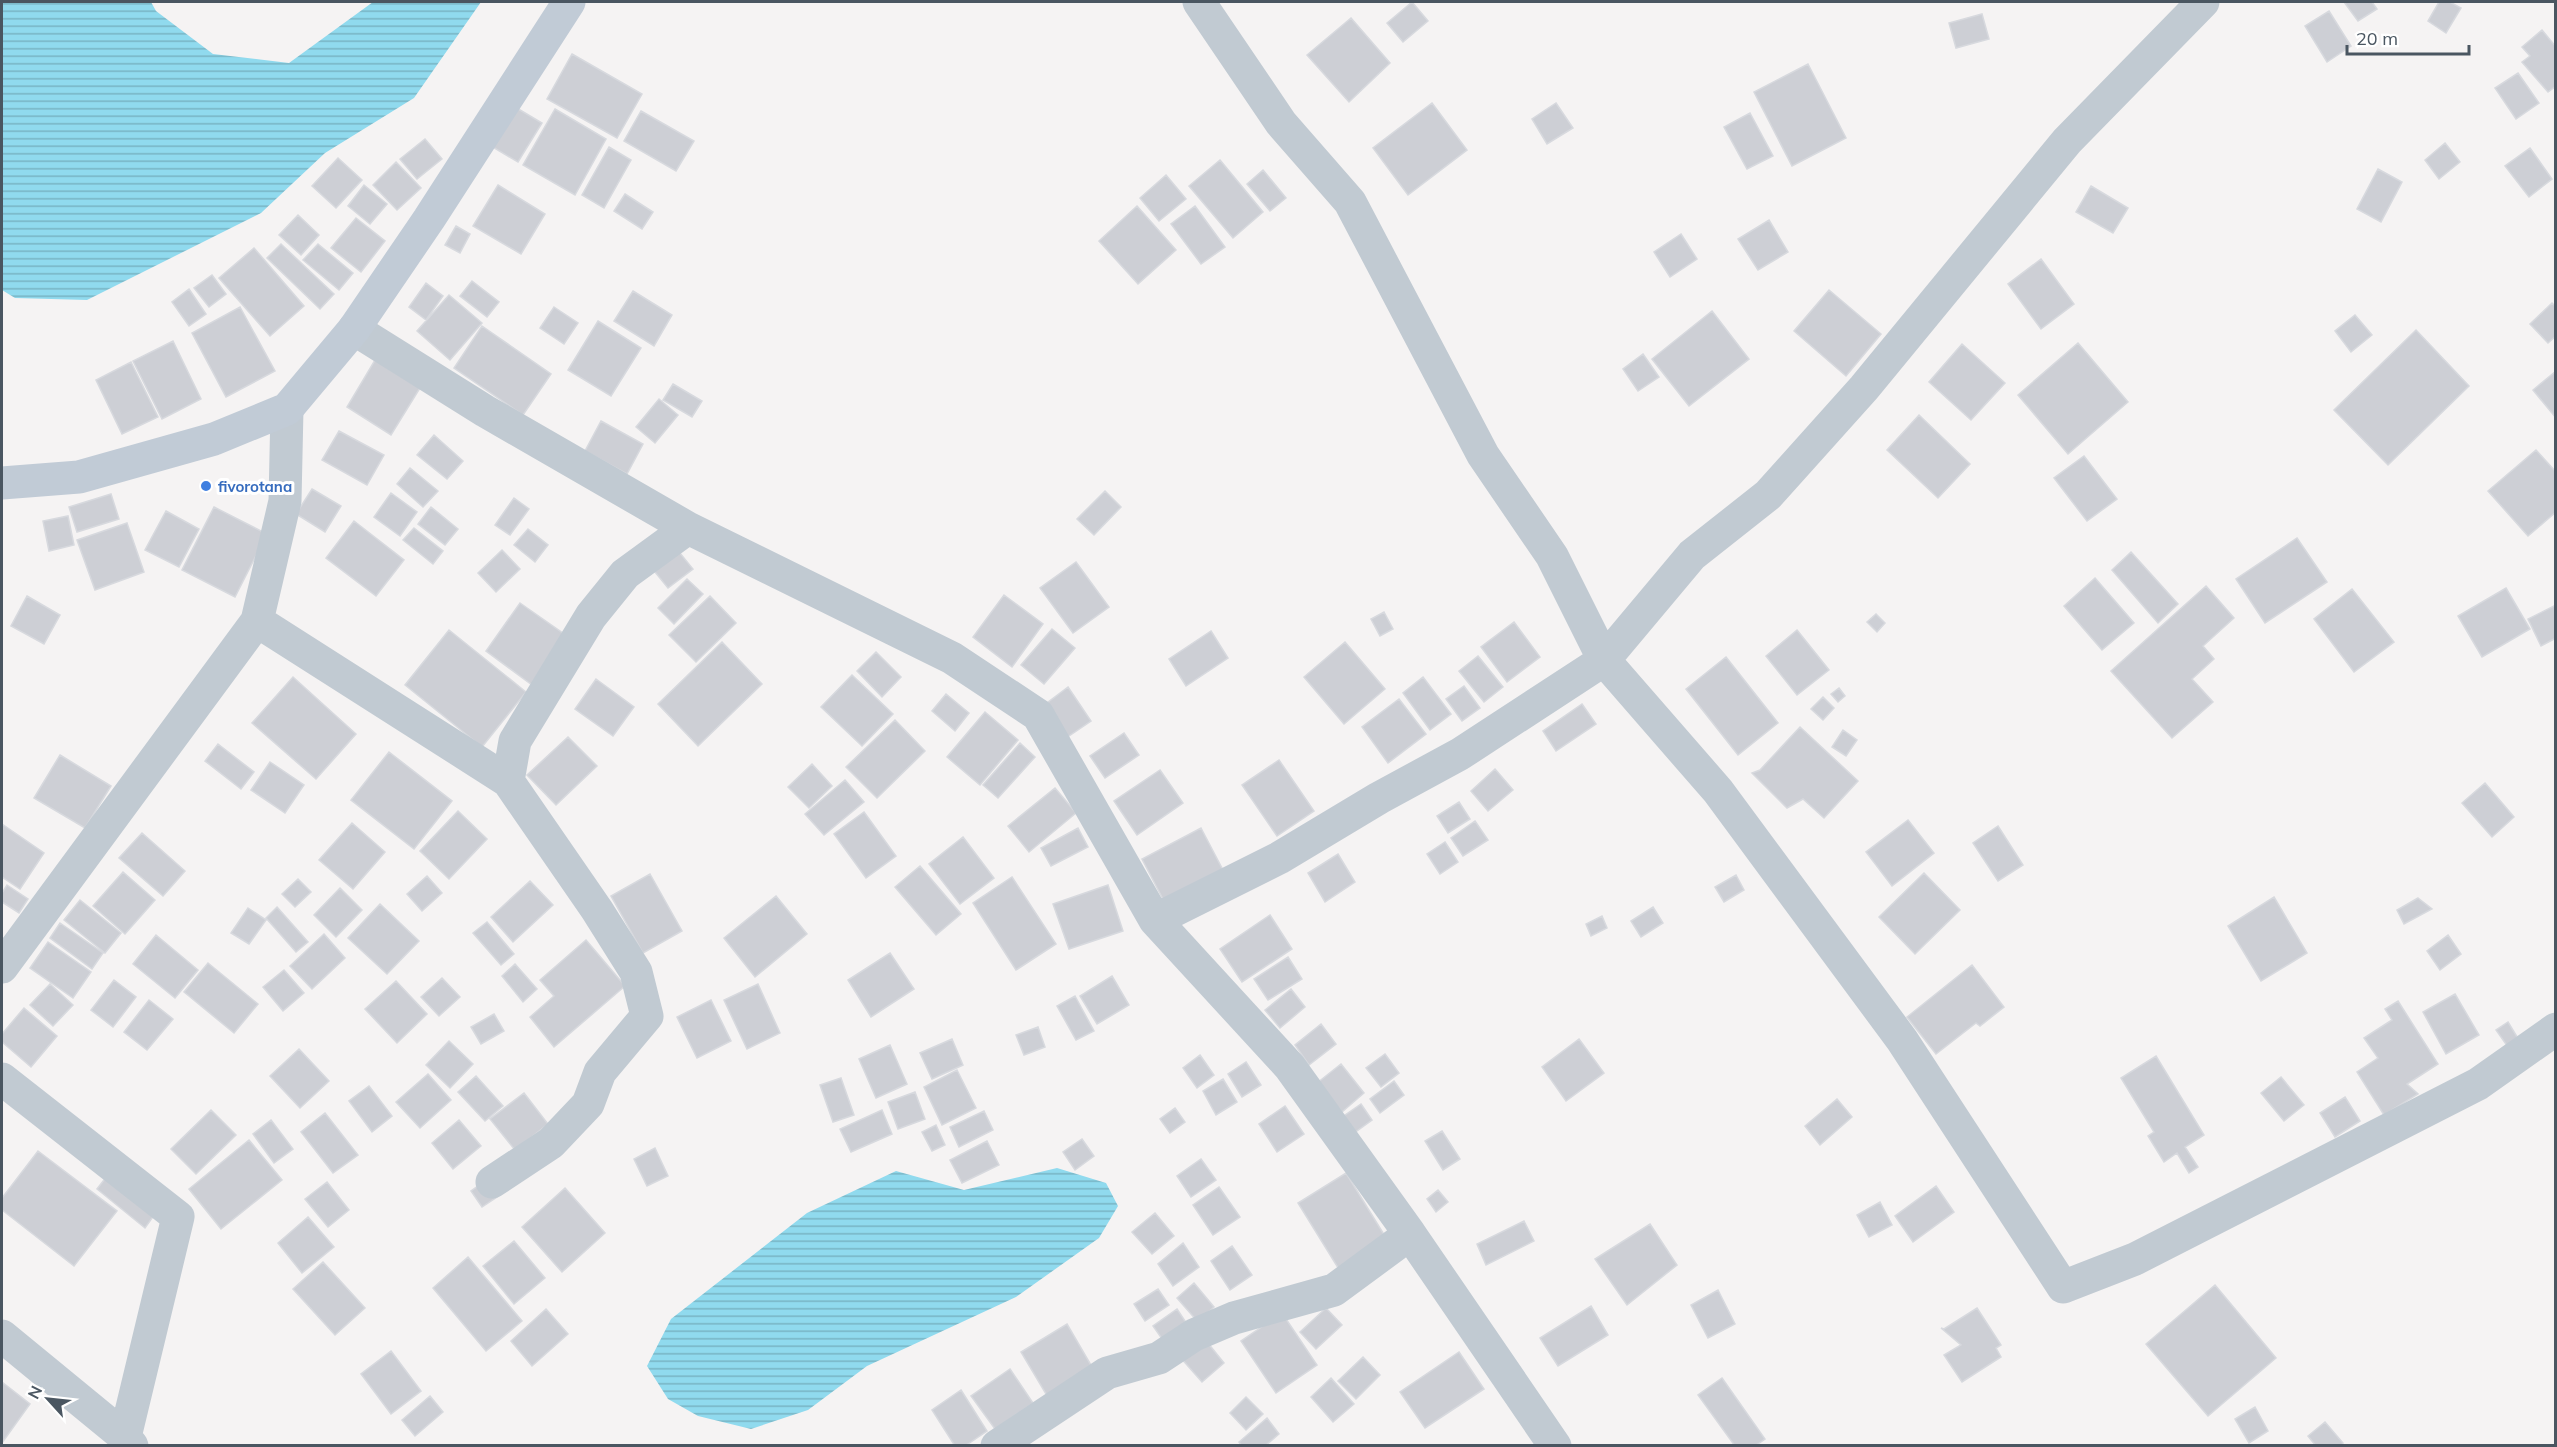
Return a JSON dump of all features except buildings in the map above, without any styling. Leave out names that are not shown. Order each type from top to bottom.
[{"type":"main road","points":[[2,483],[79,477],[214,439],[287,409],[354,329],[429,219],[568,2]]},
{"type":"street","points":[[1199,2],[1281,123],[1350,202],[1483,454],[1552,556],[1604,660],[1718,791],[1902,1040],[2063,1287],[2135,1259],[2478,1084],[2556,1029]]},
{"type":"street","points":[[1155,920],[1280,858],[1379,798],[1460,753],[1604,660],[1692,555],[1768,495],[1864,388],[2067,141],[2203,2]]},
{"type":"street","points":[[354,329],[485,411],[688,528],[952,658],[1038,715],[1155,920],[1290,1066],[1410,1234],[1555,1446]]},
{"type":"street","points":[[2,967],[257,621],[285,501],[287,409]]},
{"type":"street","points":[[508,781],[515,741],[591,616],[625,574],[688,528]]},
{"type":"street","points":[[257,621],[508,781],[597,910],[636,972],[647,1016],[600,1072],[588,1104],[551,1143],[492,1182]]},
{"type":"street","points":[[2,1079],[178,1217],[129,1441],[2,1336]]},
{"type":"street","points":[[997,1446],[1107,1374],[1159,1358],[1194,1335],[1234,1318],[1335,1290],[1410,1234]]},
{"type":"water","points":[[2,2],[151,2],[156,11],[213,54],[289,63],[373,2],[481,2],[414,98],[325,153],[261,213],[87,300],[15,298],[2,290]]},
{"type":"water","points":[[1057,1168],[1106,1183],[1118,1206],[1099,1238],[1016,1297],[867,1366],[808,1410],[751,1429],[698,1416],[668,1399],[647,1366],[671,1319],[807,1213],[896,1171],[964,1190]]},
{"type":"place","name":"fivorotana","points":[[206,486]]}]
